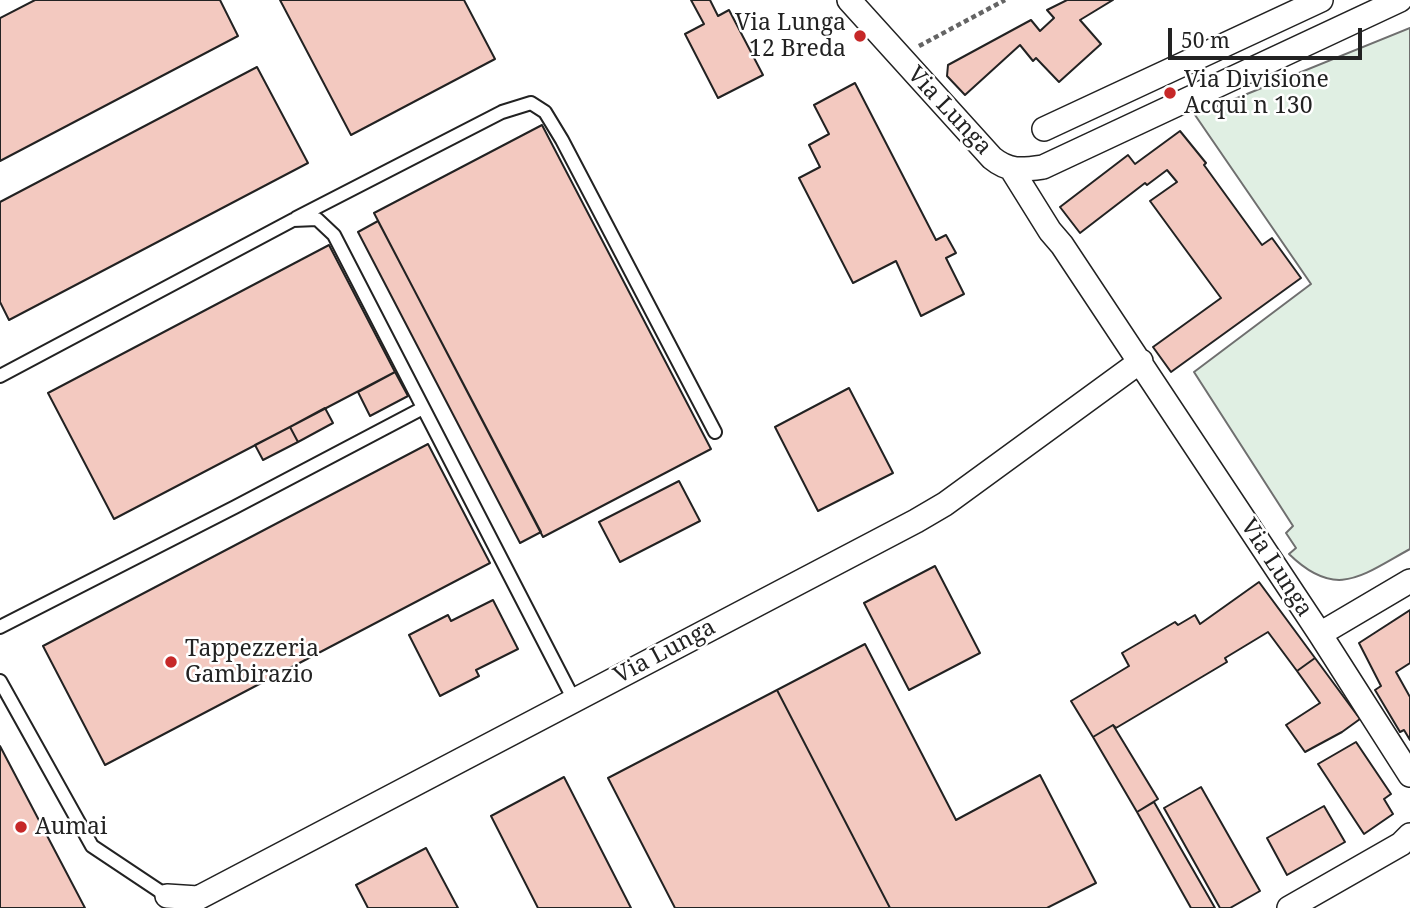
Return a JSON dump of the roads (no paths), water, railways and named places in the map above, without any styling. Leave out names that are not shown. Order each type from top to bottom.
[{"type":"street","name":"Via Lunga","points":[[849,0],[992,158],[1001,166],[1012,170],[1050,231],[1141,361],[1410,775]]},
{"type":"street","points":[[1045,129],[1321,0]]},
{"type":"street","points":[[1012,170],[1043,167],[1400,0]]},
{"type":"street","name":"Via Lunga","points":[[167,896],[198,898],[936,509],[1141,361]]},
{"type":"street","points":[[1320,634],[1410,581]]},
{"type":"street","points":[[1289,908],[1401,844],[1410,835]]},
{"type":"lane","points":[[0,376],[502,112],[531,103],[545,112],[562,140],[715,432]]},
{"type":"lane","points":[[293,220],[317,219],[334,235],[574,700]]},
{"type":"lane","points":[[0,626],[423,408]]},
{"type":"lane","points":[[0,681],[92,846],[167,896]]},
{"type":"place","name":"Via Lunga 12 Breda","points":[[860,36]]},
{"type":"place","name":"Via Divisione Acqui n 130","points":[[1170,93]]},
{"type":"place","name":"Tappezzeria Gambirazio","points":[[171,662]]},
{"type":"place","name":"Aumai","points":[[21,827]]}]
